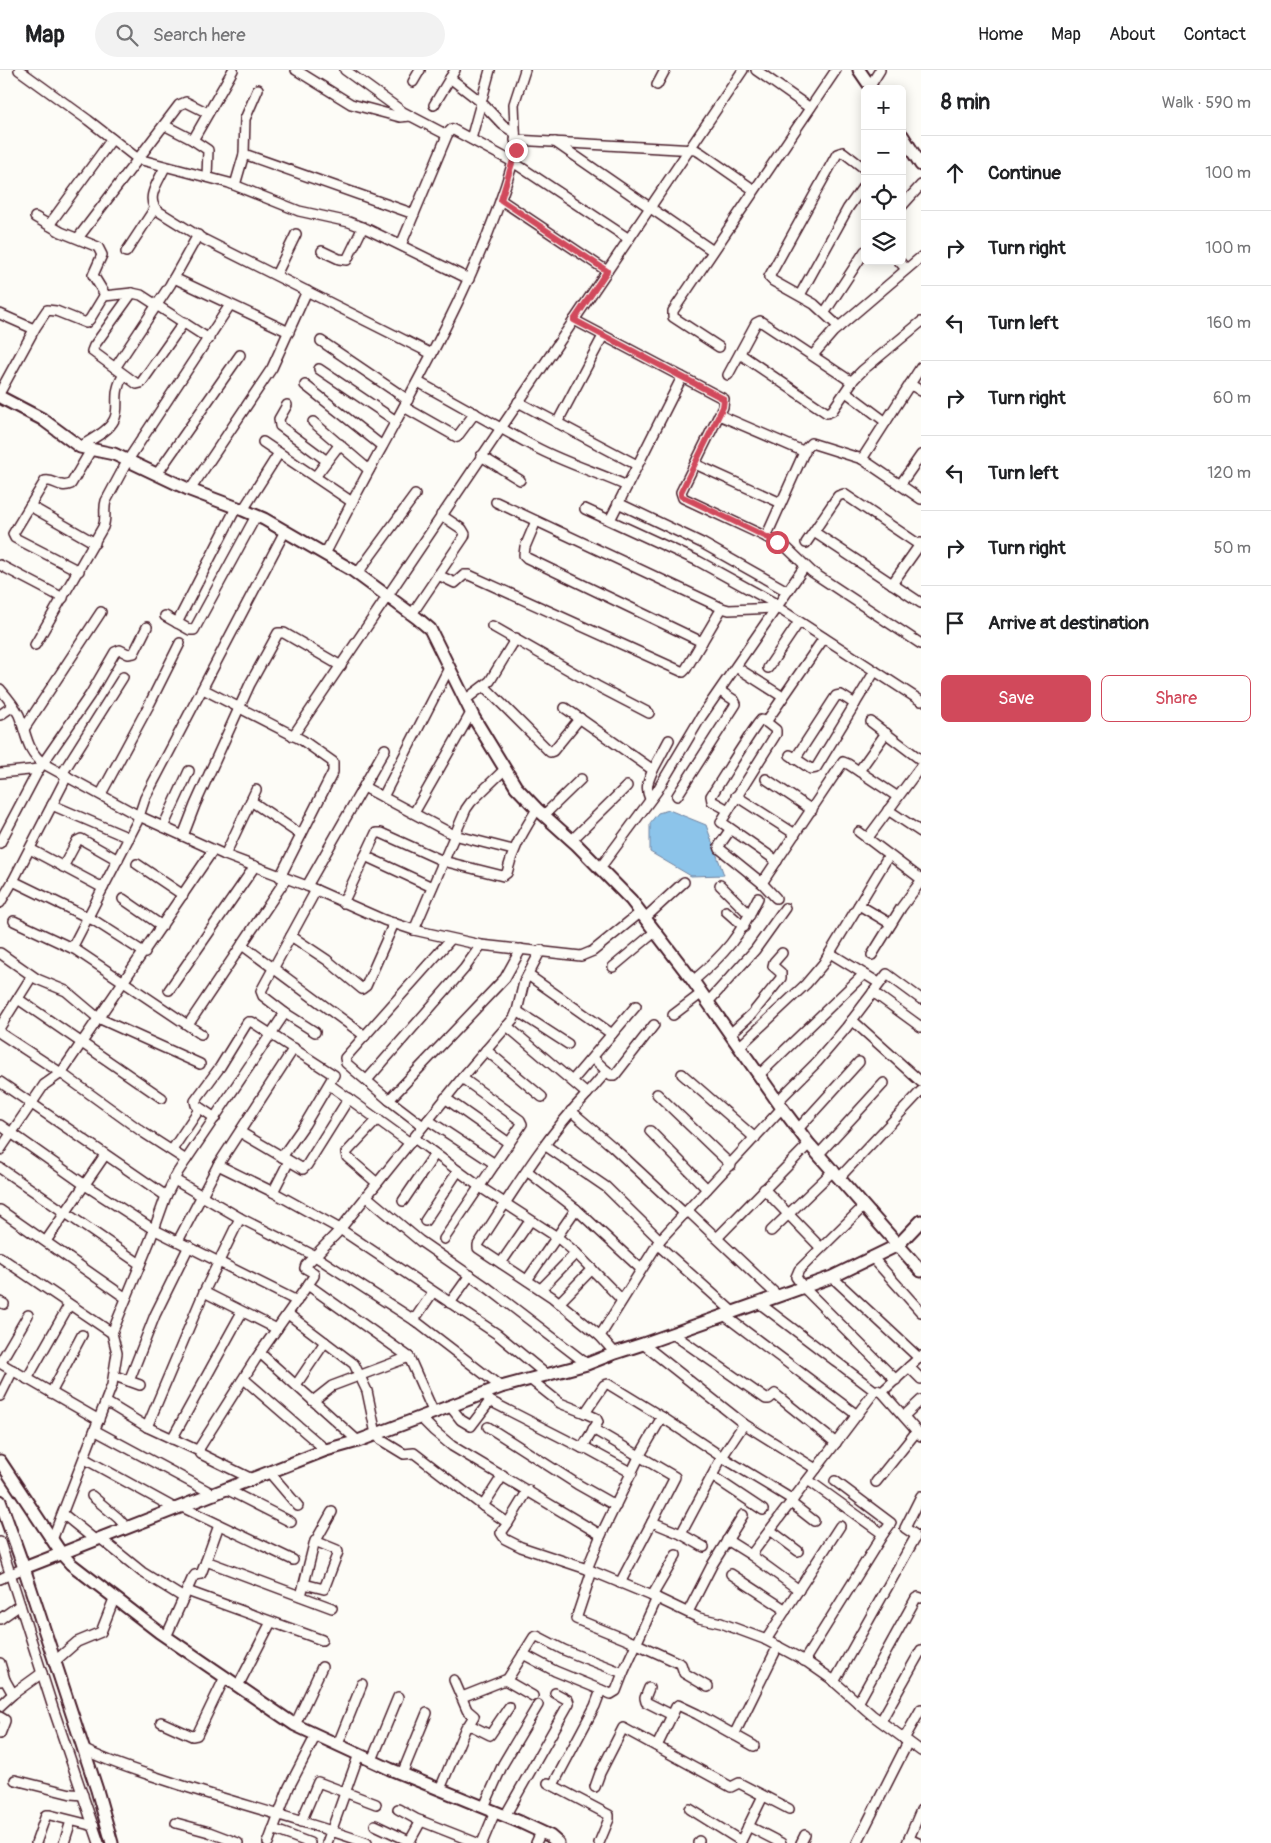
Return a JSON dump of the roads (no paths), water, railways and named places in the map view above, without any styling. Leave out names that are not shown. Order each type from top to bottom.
[{"type":"street","points":[[19,70],[138,159],[235,185],[299,210],[363,227],[469,279]]},
{"type":"street","points":[[193,140],[233,70]]},
{"type":"street","points":[[296,70],[351,104],[393,116],[406,118],[410,116]]},
{"type":"street","points":[[347,70],[410,116],[447,135]]},
{"type":"street","points":[[412,82],[420,70]]},
{"type":"street","points":[[471,139],[490,70]]},
{"type":"street","points":[[324,554],[418,382],[486,241],[516,150],[514,104],[525,70]]},
{"type":"street","points":[[656,84],[665,70]]},
{"type":"street","points":[[293,736],[743,70]]},
{"type":"street","points":[[756,70],[810,108]]},
{"type":"street","points":[[719,347],[673,317],[672,314],[836,70]]},
{"type":"street","points":[[859,70],[870,85]]},
{"type":"street","points":[[872,85],[880,70]]},
{"type":"street","points":[[434,105],[453,74],[515,136],[554,142],[688,150],[701,153],[754,190]]},
{"type":"street","points":[[235,185],[244,154],[245,119],[258,89]]},
{"type":"street","points":[[78,238],[179,105],[184,102],[208,113]]},
{"type":"street","points":[[164,125],[208,150],[207,177]]},
{"type":"street","points":[[401,245],[447,135],[452,129],[513,162],[629,239]]},
{"type":"street","points":[[49,225],[112,139]]},
{"type":"street","points":[[906,141],[921,165]]},
{"type":"street","points":[[554,142],[713,251]]},
{"type":"street","points":[[839,327],[825,312],[800,295],[770,279],[770,274],[837,154],[843,152],[861,166]]},
{"type":"street","points":[[244,154],[414,214]]},
{"type":"street","points":[[164,167],[152,197],[151,202],[155,208],[198,235],[432,354]]},
{"type":"street","points":[[906,202],[921,185]]},
{"type":"street","points":[[800,295],[848,208],[861,190]]},
{"type":"street","points":[[501,200],[607,271]]},
{"type":"street","points":[[126,252],[155,208]]},
{"type":"street","points":[[0,392],[34,329],[47,310],[84,322],[89,321],[104,296],[94,275],[101,260],[101,251],[94,244],[61,232],[36,217]]},
{"type":"street","points":[[322,251],[339,259],[347,260],[363,227]]},
{"type":"street","points":[[276,275],[296,234]]},
{"type":"street","points":[[115,368],[174,278],[198,235]]},
{"type":"street","points":[[825,312],[861,257]]},
{"type":"street","points":[[813,355],[839,327],[921,257]]},
{"type":"street","points":[[902,265],[906,269]]},
{"type":"street","points":[[174,278],[289,332]]},
{"type":"street","points":[[190,490],[268,374],[307,291]]},
{"type":"street","points":[[104,296],[132,292],[141,295],[209,339]]},
{"type":"street","points":[[132,292],[92,350],[137,384],[141,383],[184,322]]},
{"type":"street","points":[[35,645],[106,521],[104,506],[128,460],[230,305]]},
{"type":"street","points":[[0,314],[34,329]]},
{"type":"street","points":[[91,318],[106,328]]},
{"type":"street","points":[[574,320],[722,397],[724,402],[719,415],[681,492],[681,496],[787,548],[805,566],[921,644]]},
{"type":"street","points":[[728,375],[756,323],[760,321],[852,382]]},
{"type":"street","points":[[740,354],[827,413],[832,411],[852,382],[871,361],[921,322]]},
{"type":"street","points":[[557,423],[603,336]]},
{"type":"street","points":[[321,340],[406,403],[457,437],[475,413]]},
{"type":"street","points":[[157,474],[240,355]]},
{"type":"street","points":[[862,459],[921,367]]},
{"type":"street","points":[[319,369],[396,421]]},
{"type":"street","points":[[79,571],[13,536],[45,481],[48,480],[64,486],[71,484],[86,448],[114,421],[116,392],[118,384],[124,375]]},
{"type":"street","points":[[610,520],[682,377]]},
{"type":"street","points":[[418,382],[535,447],[568,463],[598,473],[627,486]]},
{"type":"street","points":[[910,384],[921,391]]},
{"type":"street","points":[[306,385],[382,446]]},
{"type":"street","points":[[846,392],[886,422]]},
{"type":"street","points":[[0,397],[42,419],[86,448],[106,452],[128,460],[190,490],[240,509],[285,531],[357,574],[430,629],[471,713],[516,786],[600,868],[643,915],[693,981],[798,1129],[921,1271]]},
{"type":"street","points":[[518,402],[637,466]]},
{"type":"street","points":[[288,406],[279,419],[280,426],[327,461]]},
{"type":"street","points":[[719,415],[805,452]]},
{"type":"street","points":[[313,422],[369,470]]},
{"type":"street","points":[[263,442],[352,502]]},
{"type":"street","points":[[315,477],[340,444]]},
{"type":"street","points":[[766,537],[808,445],[816,444],[862,459],[921,499]]},
{"type":"street","points":[[177,623],[240,509],[279,453]]},
{"type":"street","points":[[900,485],[921,455]]},
{"type":"street","points":[[481,456],[520,480]]},
{"type":"street","points":[[695,464],[782,504]]},
{"type":"street","points":[[806,543],[838,496],[844,494],[921,544],[892,584]]},
{"type":"street","points":[[357,574],[415,495]]},
{"type":"street","points":[[496,502],[722,608],[729,610],[777,607]]},
{"type":"street","points":[[618,503],[702,543],[787,591]]},
{"type":"street","points":[[30,506],[94,543]]},
{"type":"street","points":[[585,509],[698,561],[777,607],[921,701]]},
{"type":"street","points":[[412,614],[465,534],[462,529],[441,515]]},
{"type":"street","points":[[165,616],[192,631],[196,629],[256,516]]},
{"type":"street","points":[[536,521],[525,547],[524,555],[527,558],[702,642]]},
{"type":"street","points":[[72,948],[129,838],[145,798],[285,531]]},
{"type":"street","points":[[814,532],[921,602]]},
{"type":"street","points":[[0,565],[63,598]]},
{"type":"street","points":[[600,868],[650,799],[702,717],[805,566]]},
{"type":"street","points":[[438,575],[455,583],[462,576],[469,575],[680,672],[685,671],[722,608]]},
{"type":"street","points":[[24,729],[101,612]]},
{"type":"street","points":[[768,668],[799,622]]},
{"type":"street","points":[[492,626],[597,686],[649,713]]},
{"type":"street","points":[[0,843],[41,766],[90,695],[115,652],[120,650],[128,654],[134,653],[147,627]]},
{"type":"street","points":[[183,836],[239,707],[266,652],[278,633],[284,633],[341,666]]},
{"type":"street","points":[[465,700],[484,687],[494,676],[516,638]]},
{"type":"street","points":[[766,722],[824,638]]},
{"type":"street","points":[[101,794],[150,704],[180,643]]},
{"type":"street","points":[[736,667],[783,697]]},
{"type":"street","points":[[383,797],[450,668]]},
{"type":"street","points":[[855,704],[841,695],[836,696],[793,757],[811,769],[816,768],[855,704],[875,671]]},
{"type":"street","points":[[1,899],[14,881],[52,805],[64,775],[122,678]]},
{"type":"street","points":[[484,687],[550,752],[553,751],[580,718]]},
{"type":"street","points":[[0,689],[13,706],[24,729],[29,747],[41,766]]},
{"type":"street","points":[[188,1025],[242,945],[282,878],[301,835],[333,772],[334,766],[331,758],[203,689]]},
{"type":"street","points":[[677,796],[736,704],[734,700],[720,691]]},
{"type":"street","points":[[0,715],[13,706]]},
{"type":"street","points":[[565,708],[653,770]]},
{"type":"street","points":[[414,813],[471,713]]},
{"type":"street","points":[[728,810],[712,801],[711,796],[757,722],[761,720],[776,730],[776,734],[721,822],[777,861]]},
{"type":"street","points":[[871,722],[921,760]]},
{"type":"street","points":[[859,771],[886,733]]},
{"type":"street","points":[[650,799],[646,789],[647,783],[669,740]]},
{"type":"street","points":[[307,886],[385,749]]},
{"type":"street","points":[[762,883],[841,764],[845,762],[898,797]]},
{"type":"street","points":[[0,773],[41,766],[64,775],[139,816],[224,855],[307,886],[343,903],[394,923],[414,930],[481,945],[586,955],[593,952],[643,915],[684,882]]},
{"type":"street","points":[[867,839],[921,766]]},
{"type":"street","points":[[414,930],[470,802],[505,769]]},
{"type":"street","points":[[163,827],[189,771]]},
{"type":"street","points":[[343,903],[374,835],[378,832],[443,861],[503,876],[507,873],[513,850],[541,812],[581,779]]},
{"type":"street","points":[[766,779],[812,810]]},
{"type":"street","points":[[572,840],[627,786]]},
{"type":"street","points":[[364,787],[454,835],[513,850]]},
{"type":"street","points":[[224,855],[256,790]]},
{"type":"street","points":[[736,796],[795,834]]},
{"type":"street","points":[[250,802],[301,835]]},
{"type":"street","points":[[52,805],[129,838]]},
{"type":"street","points":[[888,810],[921,832]]},
{"type":"street","points":[[730,830],[719,846],[720,849],[762,883],[776,898]]},
{"type":"street","points":[[859,832],[921,880],[872,955]]},
{"type":"street","points":[[63,867],[77,841],[81,840],[118,860]]},
{"type":"street","points":[[30,849],[103,888]]},
{"type":"street","points":[[0,1150],[44,1086],[61,1073],[123,981],[145,953],[213,850]]},
{"type":"street","points":[[739,1047],[806,984],[823,964],[889,855]]},
{"type":"street","points":[[365,856],[432,887]]},
{"type":"street","points":[[137,864],[183,895]]},
{"type":"street","points":[[169,990],[255,866]]},
{"type":"street","points":[[14,881],[88,917],[145,953]]},
{"type":"street","points":[[720,885],[750,915]]},
{"type":"street","points":[[315,1032],[285,1013],[263,996],[261,991],[316,890]]},
{"type":"street","points":[[693,981],[726,951],[744,927],[758,898]]},
{"type":"street","points":[[123,899],[162,926]]},
{"type":"street","points":[[859,905],[891,924]]},
{"type":"street","points":[[673,1015],[705,998],[755,950],[785,908]]},
{"type":"street","points":[[726,912],[744,927]]},
{"type":"street","points":[[14,920],[95,961],[201,1034]]},
{"type":"street","points":[[291,936],[327,960],[362,989],[366,986],[394,923]]},
{"type":"street","points":[[613,968],[656,931]]},
{"type":"street","points":[[451,939],[347,1055],[345,1061],[390,1100],[495,1164]]},
{"type":"street","points":[[242,945],[365,1036]]},
{"type":"street","points":[[366,1080],[464,969],[481,945]]},
{"type":"street","points":[[390,1100],[505,978],[521,949]]},
{"type":"street","points":[[199,1452],[260,1353],[308,1286],[314,1274],[306,1270],[305,1266],[340,1229],[445,1098],[507,1026],[517,1011],[522,987],[541,950]]},
{"type":"street","points":[[730,1034],[752,1014],[781,978],[781,973],[773,966],[782,953]]},
{"type":"street","points":[[830,953],[879,984]]},
{"type":"street","points":[[2,958],[32,976],[66,991],[98,1018],[200,1064]]},
{"type":"street","points":[[760,1074],[864,974]]},
{"type":"street","points":[[600,1336],[659,1242],[755,1138],[888,974],[921,999]]},
{"type":"street","points":[[528,975],[612,1034]]},
{"type":"street","points":[[0,1028],[32,976]]},
{"type":"street","points":[[873,992],[921,1027]]},
{"type":"street","points":[[18,999],[162,1098]]},
{"type":"street","points":[[572,1081],[636,1006]]},
{"type":"street","points":[[517,1011],[568,1044]]},
{"type":"street","points":[[52,1540],[96,1431],[115,1376],[117,1353],[112,1333],[166,1196],[186,1160],[285,1013]]},
{"type":"street","points":[[852,1020],[921,1082]]},
{"type":"street","points":[[215,1118],[200,1108],[196,1101],[248,1022],[252,1022],[333,1073],[334,1077],[285,1159],[273,1192]]},
{"type":"street","points":[[592,1058],[614,1075],[654,1025]]},
{"type":"street","points":[[507,1026],[588,1094]]},
{"type":"street","points":[[0,1033],[186,1160]]},
{"type":"street","points":[[178,1241],[218,1166],[294,1048]]},
{"type":"street","points":[[486,1050],[542,1097]]},
{"type":"street","points":[[798,1129],[859,1062]]},
{"type":"street","points":[[607,1071],[570,1112],[527,1171],[478,1246],[480,1250],[541,1289],[559,1303],[600,1336],[614,1353]]},
{"type":"street","points":[[682,1074],[755,1138]]},
{"type":"street","points":[[444,1239],[521,1127],[522,1122],[462,1078]]},
{"type":"street","points":[[0,1082],[166,1196]]},
{"type":"street","points":[[819,1154],[884,1083]]},
{"type":"street","points":[[330,1084],[378,1119],[435,1154],[480,1188],[557,1237],[576,1253],[622,1300]]},
{"type":"street","points":[[771,1231],[789,1213],[837,1174],[921,1091]]},
{"type":"street","points":[[657,1094],[730,1165]]},
{"type":"street","points":[[240,1132],[301,1168],[305,1168],[348,1098]]},
{"type":"street","points":[[445,1098],[509,1143]]},
{"type":"street","points":[[172,1150],[200,1108]]},
{"type":"street","points":[[570,1112],[613,1147],[716,1238],[778,1296]]},
{"type":"street","points":[[377,1183],[347,1157],[346,1153],[378,1119]]},
{"type":"street","points":[[0,1125],[85,1185],[153,1229],[297,1301]]},
{"type":"street","points":[[650,1131],[707,1189]]},
{"type":"street","points":[[716,1238],[810,1144]]},
{"type":"street","points":[[546,1146],[606,1187],[729,1314],[857,1416]]},
{"type":"street","points":[[403,1201],[435,1154]]},
{"type":"street","points":[[46,1241],[105,1155]]},
{"type":"street","points":[[218,1166],[273,1192],[340,1229],[496,1334],[548,1376]]},
{"type":"street","points":[[0,1168],[140,1264]]},
{"type":"street","points":[[425,1221],[458,1171]]},
{"type":"street","points":[[527,1171],[576,1209],[641,1269]]},
{"type":"street","points":[[174,1179],[240,1218],[315,1256],[414,1320],[501,1387]]},
{"type":"street","points":[[764,1189],[821,1248]]},
{"type":"street","points":[[366,1196],[420,1241],[470,1275],[587,1364]]},
{"type":"street","points":[[864,1206],[796,1274],[802,1287],[896,1380]]},
{"type":"street","points":[[527,1280],[576,1209]]},
{"type":"street","points":[[0,1210],[126,1298]]},
{"type":"street","points":[[147,1427],[204,1292],[240,1218]]},
{"type":"street","points":[[501,1263],[530,1221]]},
{"type":"street","points":[[0,1578],[254,1480],[326,1450],[358,1441],[450,1406],[487,1397],[501,1387],[548,1376],[587,1364],[832,1277],[898,1245],[921,1221]]},
{"type":"street","points":[[129,1381],[155,1315],[189,1246]]},
{"type":"street","points":[[541,1289],[576,1253]]},
{"type":"street","points":[[0,1257],[112,1333]]},
{"type":"street","points":[[872,1257],[921,1312]]},
{"type":"street","points":[[559,1303],[592,1269]]},
{"type":"street","points":[[450,1304],[470,1275]]},
{"type":"street","points":[[751,1555],[857,1416],[878,1392],[896,1380],[920,1357],[832,1277]]},
{"type":"street","points":[[308,1286],[409,1358],[433,1412]]},
{"type":"street","points":[[204,1292],[277,1330]]},
{"type":"street","points":[[414,1320],[433,1292]]},
{"type":"street","points":[[758,1303],[878,1392],[919,1433],[876,1482]]},
{"type":"street","points":[[27,1379],[69,1305]]},
{"type":"street","points":[[172,1439],[242,1312]]},
{"type":"street","points":[[288,1314],[354,1364],[367,1391],[376,1434],[381,1440],[404,1454],[414,1453],[508,1523]]},
{"type":"street","points":[[28,1315],[0,1363],[99,1420]]},
{"type":"street","points":[[673,1334],[766,1399],[775,1394],[836,1443]]},
{"type":"street","points":[[51,1393],[82,1335]]},
{"type":"street","points":[[296,1385],[325,1342]]},
{"type":"street","points":[[643,1344],[744,1424],[816,1469]]},
{"type":"street","points":[[260,1353],[358,1441]]},
{"type":"street","points":[[313,1401],[332,1386],[409,1358]]},
{"type":"street","points":[[909,1367],[921,1379]]},
{"type":"street","points":[[0,1396],[12,1370]]},
{"type":"street","points":[[115,1376],[140,1385]]},
{"type":"street","points":[[244,1379],[326,1450]]},
{"type":"street","points":[[531,1380],[560,1403],[586,1412],[597,1420],[582,1448]]},
{"type":"street","points":[[586,1412],[604,1385],[608,1384],[792,1502],[814,1521]]},
{"type":"street","points":[[450,1406],[461,1420],[471,1426],[487,1397]]},
{"type":"street","points":[[487,1397],[582,1448],[588,1448],[632,1473]]},
{"type":"street","points":[[904,1416],[921,1400]]},
{"type":"street","points":[[106,1402],[147,1427],[254,1480]]},
{"type":"street","points":[[420,1417],[434,1432],[452,1446],[601,1535]]},
{"type":"street","points":[[662,1417],[640,1455],[601,1535],[576,1619],[681,1664],[684,1673],[708,1687]]},
{"type":"street","points":[[681,1534],[722,1457],[744,1424]]},
{"type":"street","points":[[488,1427],[577,1484],[616,1506]]},
{"type":"street","points":[[593,1429],[675,1477],[620,1583]]},
{"type":"street","points":[[96,1431],[214,1494]]},
{"type":"street","points":[[84,1458],[179,1508],[293,1560]]},
{"type":"street","points":[[0,1461],[52,1540],[71,1564],[114,1599],[166,1637],[296,1725],[402,1774],[495,1811],[541,1832],[558,1843]]},
{"type":"street","points":[[270,1473],[298,1506]]},
{"type":"street","points":[[483,1506],[503,1476]]},
{"type":"street","points":[[712,1476],[763,1510]]},
{"type":"street","points":[[808,1480],[883,1534]]},
{"type":"street","points":[[834,1682],[915,1538],[914,1534],[905,1528],[901,1529],[835,1481]]},
{"type":"street","points":[[228,1490],[291,1522]]},
{"type":"street","points":[[528,1490],[501,1532],[505,1539],[544,1556],[590,1570],[688,1612],[778,1646],[804,1660],[834,1682],[858,1703],[921,1751]]},
{"type":"street","points":[[92,1496],[127,1528]]},
{"type":"street","points":[[905,1528],[921,1496]]},
{"type":"street","points":[[0,1501],[17,1571],[20,1605],[42,1673],[83,1750],[112,1843]]},
{"type":"street","points":[[301,1596],[315,1540],[332,1512]]},
{"type":"street","points":[[63,1514],[142,1572],[185,1595],[322,1640]]},
{"type":"street","points":[[688,1612],[727,1540],[743,1515]]},
{"type":"street","points":[[652,1522],[681,1534],[704,1548]]},
{"type":"street","points":[[804,1660],[891,1522]]},
{"type":"street","points":[[166,1637],[194,1576],[202,1574],[219,1525]]},
{"type":"street","points":[[766,1640],[840,1526]]},
{"type":"street","points":[[770,1530],[798,1551]]},
{"type":"street","points":[[304,1584],[324,1588],[338,1552],[315,1540]]},
{"type":"street","points":[[727,1540],[799,1590]]},
{"type":"street","points":[[0,1542],[17,1571],[54,1662],[60,1705],[83,1795],[99,1843]]},
{"type":"street","points":[[523,1654],[554,1671],[601,1690],[614,1693],[637,1644],[655,1597],[676,1555]]},
{"type":"street","points":[[206,1560],[332,1608]]},
{"type":"street","points":[[731,1574],[786,1610]]},
{"type":"street","points":[[858,1703],[916,1598],[918,1596],[921,1598]]},
{"type":"street","points":[[54,1662],[77,1642],[101,1632],[114,1599]]},
{"type":"street","points":[[0,1619],[20,1605]]},
{"type":"street","points":[[238,1686],[271,1622]]},
{"type":"street","points":[[462,1697],[507,1680],[534,1637],[537,1636],[564,1650],[623,1673]]},
{"type":"street","points":[[734,1735],[778,1646]]},
{"type":"street","points":[[881,1721],[921,1650]]},
{"type":"street","points":[[0,1663],[3,1680],[13,1694]]},
{"type":"street","points":[[296,1725],[322,1666]]},
{"type":"street","points":[[0,1706],[42,1673]]},
{"type":"street","points":[[161,1722],[192,1736],[197,1735],[225,1677]]},
{"type":"street","points":[[440,1789],[474,1716],[467,1710],[454,1680]]},
{"type":"street","points":[[507,1680],[533,1696]]},
{"type":"street","points":[[338,1744],[362,1684]]},
{"type":"street","points":[[649,1688],[645,1698],[646,1702],[672,1715]]},
{"type":"street","points":[[599,1843],[609,1815],[550,1784],[595,1706],[601,1690]]},
{"type":"street","points":[[482,1843],[495,1811],[569,1703],[568,1700],[555,1693]]},
{"type":"street","points":[[372,1760],[398,1698]]},
{"type":"street","points":[[495,1811],[503,1764],[538,1706]]},
{"type":"street","points":[[657,1746],[676,1706],[681,1706],[754,1746]]},
{"type":"street","points":[[468,1726],[490,1735],[509,1707]]},
{"type":"street","points":[[857,1843],[921,1709]]},
{"type":"street","points":[[402,1774],[427,1713]]},
{"type":"street","points":[[0,1717],[5,1722],[0,1734]]},
{"type":"street","points":[[595,1787],[622,1728],[731,1787],[739,1783],[789,1809]]},
{"type":"street","points":[[268,1843],[289,1787],[316,1735]]},
{"type":"street","points":[[83,1750],[103,1760],[194,1790],[331,1830],[367,1843]]},
{"type":"street","points":[[327,1843],[359,1754]]},
{"type":"street","points":[[15,1780],[71,1794],[83,1795]]},
{"type":"street","points":[[301,1822],[318,1782],[376,1804]]},
{"type":"street","points":[[690,1809],[740,1842],[763,1796]]},
{"type":"street","points":[[398,1809],[421,1821],[477,1843]]},
{"type":"street","points":[[918,1843],[908,1841],[921,1810]]},
{"type":"street","points":[[36,1843],[46,1816],[50,1815],[94,1826]]},
{"type":"street","points":[[64,1843],[71,1821]]},
{"type":"street","points":[[375,1825],[409,1840],[421,1821]]},
{"type":"street","points":[[176,1823],[238,1843]]},
{"type":"street","points":[[748,1826],[780,1842]]},
{"type":"street","points":[[273,1829],[291,1840],[310,1843]]},
{"type":"street","points":[[536,1843],[541,1832]]},
{"type":"water","points":[[669,810],[706,825],[724,875],[691,876],[650,852],[650,823],[658,813]]}]
